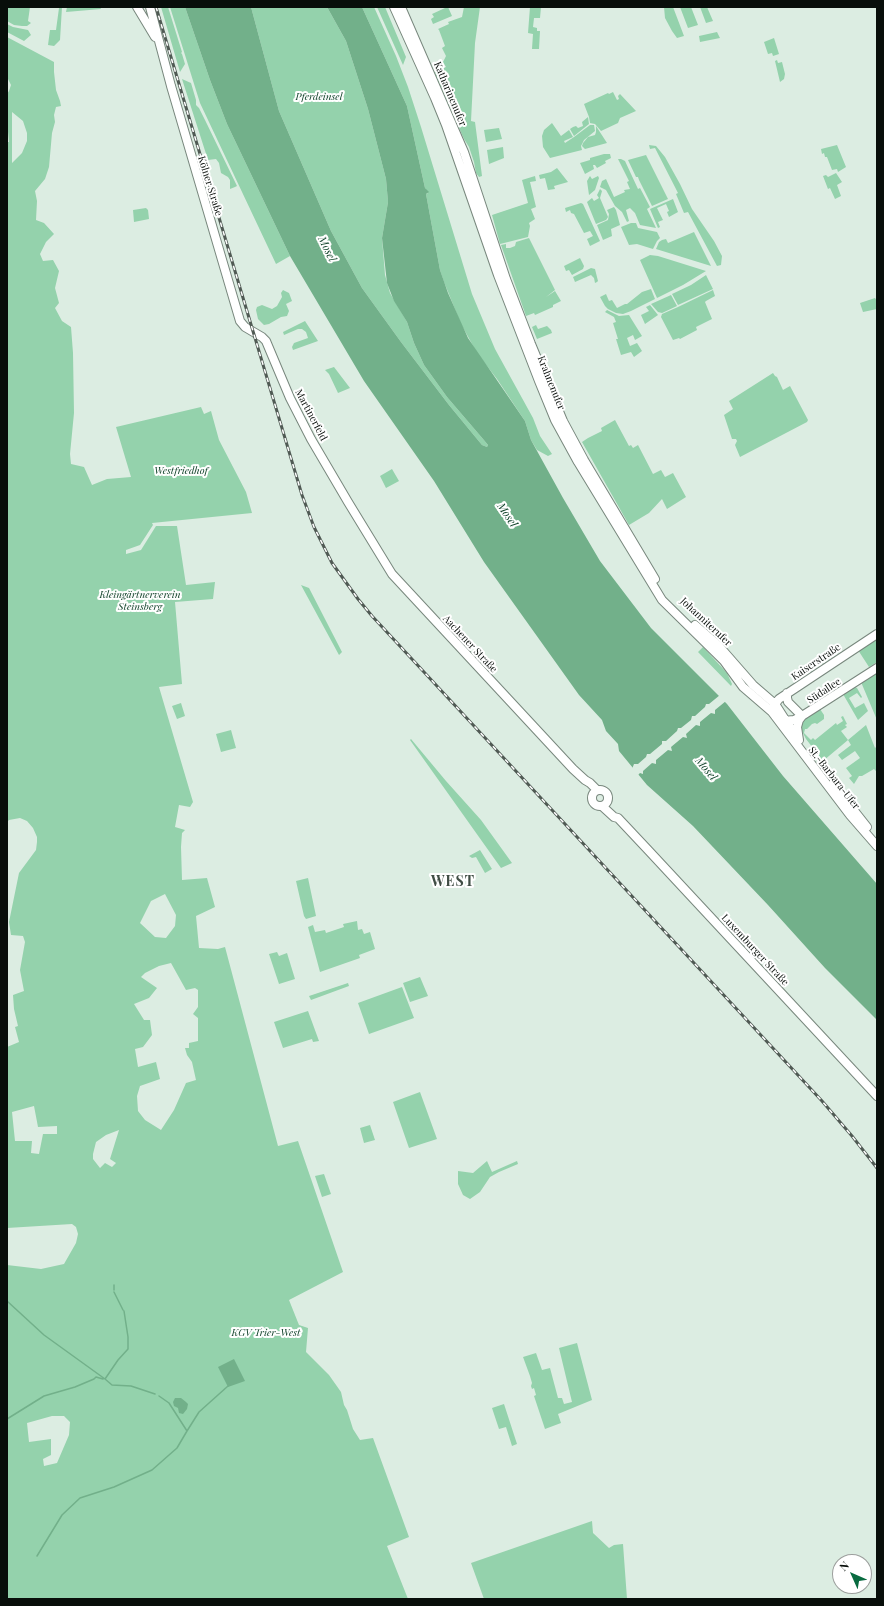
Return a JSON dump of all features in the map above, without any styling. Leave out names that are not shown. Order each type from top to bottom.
[{"type":"main road","points":[[137,7],[159,43]]},
{"type":"main road","points":[[150,7],[159,43]]},
{"type":"main road","name":"Katharinenufer","points":[[394,7],[435,98],[473,190]]},
{"type":"main road","name":"Katharinenufer","points":[[401,7],[451,121],[473,190]]},
{"type":"main road","name":"Kölner Straße","points":[[159,43],[240,320],[249,330]]},
{"type":"main road","name":"Krahnenufer","points":[[473,190],[498,275],[555,420],[578,462],[635,556],[647,567]]},
{"type":"main road","name":"Krahnenufer","points":[[473,190],[514,300],[563,421],[584,460],[647,567]]},
{"type":"main road","name":"Martinerfeld","points":[[249,330],[262,336],[266,341],[290,398],[311,439],[354,512]]},
{"type":"main road","name":"Aachener Straße","points":[[354,512],[389,569],[399,582],[585,780],[590,783],[595,792]]},
{"type":"main road","name":"Johanniterufer","points":[[647,567],[662,600],[669,609],[718,646],[773,708],[782,721]]},
{"type":"main road","name":"Kaiserstraße","points":[[773,708],[787,693],[877,634]]},
{"type":"main road","name":"Südallee","points":[[782,721],[802,716],[877,668]]},
{"type":"main road","points":[[787,693],[788,702],[802,716],[797,727],[799,740]]},
{"type":"main road","name":"St.-Barbara-Ufer","points":[[782,721],[799,740],[877,838]]},
{"type":"main road","name":"St.-Barbara-Ufer","points":[[782,721],[850,815],[877,846]]},
{"type":"main road","points":[[602,790],[606,793],[608,798],[605,804],[597,806],[593,803],[591,798],[595,792],[602,790]]},
{"type":"main road","name":"Luxemburger Straße","points":[[605,804],[614,817],[618,818],[877,1096]]},
{"type":"green space","points":[[7,7],[30,7],[28,21],[31,23],[27,26],[22,26],[14,25],[7,21]]},
{"type":"green space","points":[[55,7],[62,7],[60,40],[54,46],[48,45],[50,30],[56,30],[59,8]]},
{"type":"green space","points":[[67,7],[100,7],[101,9],[66,12]]},
{"type":"green space","points":[[161,7],[168,7],[182,52],[181,53],[185,64],[180,72]]},
{"type":"green space","points":[[170,7],[185,7],[227,124],[290,256],[276,264],[200,103]]},
{"type":"green space","name":"Pferdeinsel","points":[[251,7],[327,7],[346,41],[368,109],[386,179],[388,202],[382,238],[385,275],[390,293],[407,322],[414,343],[424,365],[447,397],[488,445],[487,447],[482,445],[449,405],[362,288],[331,231],[279,111]]},
{"type":"green space","points":[[362,7],[374,7],[396,56],[421,127],[472,294],[495,349],[533,418],[540,436],[552,454],[548,456],[537,450],[531,440],[525,421],[497,379],[477,353],[461,324],[440,270],[426,194],[428,193],[425,188],[407,106]]},
{"type":"green space","points":[[377,7],[385,7],[406,57],[403,65]]},
{"type":"green space","points":[[445,7],[448,7],[452,16],[433,24],[431,19],[434,17],[432,14]]},
{"type":"green space","points":[[464,7],[480,7],[475,43],[471,121],[475,122],[482,176],[479,177],[476,173],[469,147],[434,72],[446,67],[443,62],[446,56],[442,48],[445,46],[438,29],[449,24],[448,22],[462,17]]},
{"type":"green space","points":[[530,7],[541,7],[540,18],[534,18],[533,27],[537,28],[537,31],[540,31],[539,49],[532,49],[533,34],[528,33]]},
{"type":"green space","points":[[664,7],[673,7],[684,36],[677,38],[672,31],[665,18]]},
{"type":"green space","points":[[680,7],[691,7],[698,25],[688,28]]},
{"type":"green space","points":[[700,7],[707,7],[713,21],[706,23]]},
{"type":"green space","points":[[7,24],[13,27],[28,30],[31,35],[24,41],[7,32]]},
{"type":"green space","points":[[717,32],[720,38],[700,42],[699,36]]},
{"type":"green space","points":[[7,37],[54,62],[56,90],[61,106],[56,107],[54,115],[55,122],[52,133],[49,167],[45,179],[35,191],[37,201],[36,220],[44,223],[54,234],[46,242],[40,254],[43,261],[53,260],[59,271],[55,288],[59,303],[55,308],[62,321],[71,327],[74,413],[70,454],[71,464],[84,467],[92,485],[107,479],[131,477],[116,427],[201,407],[204,414],[211,411],[219,440],[246,492],[252,513],[152,523],[153,525],[140,545],[126,550],[126,554],[141,550],[156,526],[177,526],[186,585],[215,582],[213,599],[175,602],[182,684],[159,687],[193,802],[190,807],[179,805],[175,827],[185,830],[182,833],[181,847],[182,880],[207,878],[215,907],[196,916],[199,948],[218,949],[225,947],[278,1146],[298,1141],[343,1272],[289,1300],[299,1325],[308,1328],[306,1352],[329,1375],[341,1392],[353,1429],[360,1440],[373,1438],[409,1537],[387,1546],[408,1599],[7,1599],[7,1265],[41,1269],[64,1264],[76,1243],[78,1234],[76,1227],[72,1224],[7,1228],[7,1047],[19,1042],[15,1027],[18,1026],[14,1009],[13,995],[24,991],[20,970],[25,942],[23,936],[11,935],[9,922],[19,873],[36,850],[37,837],[33,828],[27,821],[20,818],[9,820],[7,822],[7,142],[9,142],[7,131],[7,94],[11,85],[7,77]],"holes":[[[12,112],[23,121],[27,133],[27,141],[22,153],[12,163]],[[165,894],[176,915],[175,926],[166,938],[155,937],[140,923],[151,901]],[[171,963],[186,990],[195,988],[198,990],[198,1007],[193,1014],[198,1018],[198,1041],[189,1043],[189,1048],[185,1048],[187,1055],[192,1062],[196,1080],[186,1083],[174,1110],[161,1130],[145,1120],[138,1111],[137,1096],[140,1086],[160,1079],[156,1062],[138,1067],[135,1049],[143,1047],[152,1035],[150,1020],[144,1020],[134,1004],[149,998],[157,988],[141,977],[145,973],[159,966]],[[34,1106],[38,1127],[57,1126],[57,1134],[43,1134],[39,1154],[31,1153],[32,1141],[15,1141],[12,1112]],[[119,1130],[110,1159],[116,1163],[112,1167],[105,1163],[100,1168],[93,1159],[96,1142],[106,1135]],[[52,1416],[64,1416],[70,1422],[69,1435],[57,1463],[44,1466],[43,1459],[51,1455],[51,1439],[29,1442],[27,1423]]]},
{"type":"green space","points":[[774,38],[779,54],[773,56],[772,53],[768,54],[764,42]]},
{"type":"green space","points":[[777,60],[778,63],[782,62],[785,74],[784,79],[780,82],[775,61]]},
{"type":"green space","points":[[182,79],[191,83],[196,105],[199,108],[237,186],[230,189],[230,180],[221,173],[219,163],[216,159],[208,160]]},
{"type":"green space","points":[[613,92],[617,100],[619,99],[618,96],[620,94],[636,111],[620,118],[618,123],[601,131],[595,124],[590,123],[584,104]]},
{"type":"green space","points":[[588,117],[589,124],[574,136],[570,129],[576,126],[578,128],[583,126],[582,122]]},
{"type":"green space","points":[[552,123],[561,136],[569,130],[573,137],[564,141],[565,143],[590,125],[594,125],[595,131],[584,140],[581,146],[582,150],[550,158],[543,147],[542,136],[544,130]]},
{"type":"green space","points":[[596,126],[607,143],[585,149],[582,146],[583,143],[588,137],[595,135]]},
{"type":"green space","points":[[499,128],[502,139],[486,142],[484,130]]},
{"type":"green space","points":[[649,145],[656,146],[665,157],[692,209],[714,241],[722,256],[721,265],[717,266],[688,212],[684,213],[676,194],[678,193],[655,148],[650,149]]},
{"type":"green space","points":[[837,145],[846,167],[838,172],[837,169],[832,170],[827,157],[825,157],[824,153],[822,154],[821,149]]},
{"type":"green space","points":[[503,147],[504,158],[489,164],[487,150]]},
{"type":"green space","points":[[604,154],[610,154],[611,158],[597,168],[593,165],[594,169],[585,174],[580,163]]},
{"type":"green space","points":[[646,155],[668,199],[652,206],[628,160]]},
{"type":"green space","points":[[618,159],[625,161],[638,189],[640,188],[650,207],[647,209],[656,228],[640,225],[635,213],[630,208],[626,210],[629,221],[627,222],[622,212],[615,206],[606,190],[600,187],[602,181],[606,179],[614,197],[625,192],[624,190],[630,189],[627,182],[629,181]]},
{"type":"green space","points":[[557,168],[568,182],[554,186],[555,189],[548,190],[545,178],[540,179],[539,175],[551,172]]},
{"type":"green space","points":[[836,173],[842,182],[837,185],[841,196],[835,199],[830,188],[828,189],[823,176],[826,175],[828,177]]},
{"type":"green space","points":[[535,176],[536,181],[530,182],[536,207],[531,209],[535,219],[529,223],[530,226],[528,237],[500,244],[492,215],[528,203],[522,180]]},
{"type":"green space","points":[[590,176],[592,179],[598,176],[599,178],[595,190],[589,195],[587,181]]},
{"type":"green space","points":[[600,189],[602,191],[600,198],[608,217],[606,220],[596,224],[587,202],[592,198],[594,201],[599,198],[597,195]]},
{"type":"green space","points":[[673,199],[678,212],[669,217],[667,212],[669,211],[666,204],[657,208],[663,220],[658,222],[660,227],[658,228],[650,209]]},
{"type":"green space","points":[[581,203],[583,204],[600,241],[590,246],[587,239],[593,236],[590,231],[584,233],[574,214],[571,213],[570,210],[566,212],[565,208]]},
{"type":"green space","points":[[614,207],[620,225],[611,229],[612,236],[603,240],[597,225],[608,220],[609,214],[607,210]]},
{"type":"green space","points":[[146,208],[148,210],[149,219],[134,222],[133,210]]},
{"type":"green space","points":[[631,223],[636,223],[638,228],[657,232],[660,238],[653,249],[637,244],[629,245],[621,227]]},
{"type":"green space","points":[[694,232],[711,266],[656,249],[659,242],[662,240],[666,239],[668,243]]},
{"type":"green space","points":[[529,238],[555,290],[546,297],[555,291],[561,301],[553,305],[553,307],[535,315],[534,313],[526,316],[501,245],[506,244],[506,248],[510,248],[515,246],[516,242]]},
{"type":"green space","points":[[650,255],[658,256],[706,271],[657,298],[640,260]]},
{"type":"green space","points":[[580,258],[584,266],[583,269],[572,275],[569,270],[566,271],[564,266]]},
{"type":"green space","points":[[591,268],[595,269],[597,282],[595,283],[594,278],[591,275],[575,282],[573,277]]},
{"type":"green space","points":[[706,275],[713,289],[678,305],[672,294],[691,285]]},
{"type":"green space","points":[[651,289],[655,299],[623,314],[616,313],[608,309],[600,297],[606,294],[609,301],[612,300],[617,308],[627,304],[642,292]]},
{"type":"green space","points":[[283,290],[289,293],[292,301],[286,304],[289,311],[287,316],[281,317],[269,324],[264,325],[258,319],[256,310],[257,307],[262,305],[272,309],[277,306],[282,297],[281,293]]},
{"type":"green space","points":[[713,290],[715,296],[705,302],[712,319],[696,327],[697,330],[680,339],[673,340],[661,317],[662,314]]},
{"type":"green space","points":[[671,295],[677,306],[662,313],[658,312],[651,304]]},
{"type":"green space","points":[[875,298],[877,301],[877,309],[863,312],[860,303]]},
{"type":"green space","points":[[650,305],[658,315],[645,324],[641,315],[649,311],[646,307]]},
{"type":"green space","points":[[607,310],[619,316],[629,315],[642,336],[635,340],[633,335],[627,338],[630,346],[637,343],[642,351],[634,357],[631,352],[621,355],[613,323],[616,322],[614,317],[605,312]]},
{"type":"green space","points":[[305,321],[318,341],[293,350],[292,347],[294,343],[308,338],[306,332],[302,329],[298,329],[284,335],[283,332]]},
{"type":"green space","points":[[536,325],[538,329],[547,326],[552,333],[537,339],[532,327]]},
{"type":"green space","points":[[334,367],[350,388],[338,393],[329,374],[325,370]]},
{"type":"green space","points":[[773,373],[777,377],[783,390],[790,386],[808,420],[807,422],[740,457],[735,445],[737,441],[736,439],[732,439],[724,415],[733,409],[729,401]]},
{"type":"green space","points":[[615,420],[629,446],[631,445],[633,448],[638,445],[653,474],[661,470],[665,477],[673,473],[686,497],[667,509],[662,499],[649,513],[629,525],[582,442],[602,431],[601,428]]},
{"type":"green space","points":[[392,469],[399,481],[386,488],[380,476]]},
{"type":"green space","points":[[301,585],[309,588],[342,652],[339,655]]},
{"type":"green space","points":[[877,638],[877,662],[869,667],[858,650]]},
{"type":"green space","points":[[703,647],[727,673],[732,684],[731,686],[698,652]]},
{"type":"green space","points":[[877,672],[877,720],[861,682]]},
{"type":"green space","points":[[855,687],[862,697],[861,698],[857,693],[849,698],[855,708],[864,703],[868,711],[858,720],[843,694]]},
{"type":"green space","points":[[181,703],[185,716],[177,719],[172,706]]},
{"type":"green space","points":[[820,709],[824,715],[824,719],[817,724],[812,724],[805,729],[804,733],[811,740],[813,738],[815,740],[836,723],[837,725],[843,721],[841,717],[843,716],[847,727],[841,731],[848,740],[823,761],[806,739],[801,729],[804,719]]},
{"type":"green space","points":[[866,725],[875,748],[877,746],[877,772],[874,769],[862,776],[859,776],[854,784],[849,778],[852,776],[846,768],[860,758],[855,751],[842,760],[838,755],[851,745],[848,740]]},
{"type":"green space","points":[[231,730],[236,748],[221,752],[216,734]]},
{"type":"green space","points":[[411,739],[481,820],[512,863],[501,868],[410,740]]},
{"type":"green space","points":[[480,850],[492,869],[485,873],[476,857],[472,858],[469,856]]},
{"type":"green space","points":[[308,878],[316,916],[306,919],[296,881]]},
{"type":"green space","points":[[357,921],[358,930],[362,929],[364,934],[370,932],[375,949],[359,955],[360,958],[320,972],[308,927],[313,925],[315,932],[325,930],[326,933],[344,927],[343,924]]},
{"type":"green space","points":[[277,952],[279,956],[287,953],[295,979],[279,984],[269,954]]},
{"type":"green space","points":[[420,977],[428,996],[410,1002],[403,983]]},
{"type":"green space","points":[[348,983],[349,986],[311,1000],[309,996]]},
{"type":"green space","points":[[402,987],[414,1018],[369,1034],[358,1003]]},
{"type":"green space","points":[[308,1011],[319,1041],[313,1042],[312,1039],[283,1048],[274,1022]]},
{"type":"green space","points":[[420,1092],[437,1139],[409,1148],[393,1102]]},
{"type":"green space","points":[[370,1125],[375,1140],[364,1143],[360,1128]]},
{"type":"green space","points":[[487,1161],[492,1172],[517,1161],[518,1164],[490,1177],[480,1192],[470,1199],[463,1195],[458,1184],[458,1171],[473,1173]]},
{"type":"green space","points":[[324,1174],[331,1194],[322,1197],[315,1176]]},
{"type":"green space","points":[[577,1343],[592,1400],[558,1414],[561,1423],[545,1429],[534,1396],[536,1395],[534,1388],[532,1389],[532,1383],[523,1357],[536,1353],[542,1370],[550,1368],[558,1398],[562,1398],[564,1404],[572,1402],[559,1348]]},
{"type":"green space","points":[[504,1404],[517,1444],[512,1446],[506,1427],[499,1429],[492,1408]]},
{"type":"green space","points":[[592,1521],[593,1533],[609,1548],[614,1545],[623,1544],[627,1599],[484,1599],[471,1563]]},
{"type":"water","name":"Mosel","points":[[185,7],[251,7],[279,111],[331,231],[362,288],[401,342],[449,405],[482,445],[487,447],[488,445],[447,397],[424,365],[414,343],[407,322],[394,301],[387,283],[382,238],[388,202],[386,179],[368,109],[346,41],[327,7],[362,7],[407,106],[425,188],[429,192],[426,194],[440,270],[448,293],[468,338],[525,421],[531,440],[600,561],[651,628],[727,704],[783,776],[877,884],[877,1020],[825,968],[693,826],[647,785],[619,751],[618,744],[606,731],[602,720],[579,695],[484,562],[434,481],[364,381],[290,256],[227,124]]},
{"type":"water","points":[[234,1359],[245,1381],[228,1387],[218,1367]]},
{"type":"water","points":[[175,1398],[181,1398],[188,1404],[187,1409],[183,1414],[179,1413],[178,1408],[174,1406],[173,1402]]},
{"type":"pier","points":[[720,695],[726,701],[715,710],[715,714],[711,713],[700,722],[700,726],[696,725],[686,734],[687,738],[683,737],[671,747],[672,751],[668,750],[656,760],[656,764],[652,763],[643,771],[643,774],[640,773],[637,776],[632,769],[634,764],[638,764],[646,757],[647,754],[650,754],[662,744],[662,741],[666,741],[677,731],[678,728],[681,728],[691,720],[692,716],[695,716],[705,707],[706,704],[709,704]]},
{"type":"waterway","points":[[114,1285],[114,1290]]},
{"type":"waterway","points":[[114,1292],[123,1310]]},
{"type":"waterway","points":[[7,1301],[44,1335],[105,1379]]},
{"type":"waterway","points":[[124,1311],[128,1337],[128,1349],[118,1360],[105,1379],[112,1385],[131,1386],[155,1394]]},
{"type":"waterway","points":[[7,1419],[44,1396],[75,1387],[96,1377],[103,1379]]},
{"type":"waterway","points":[[159,1396],[169,1403],[187,1431],[199,1412],[228,1386]]},
{"type":"waterway","points":[[37,1556],[62,1515],[80,1498],[114,1487],[152,1470],[177,1448],[187,1431]]},
{"type":"railway","points":[[156,7],[302,495],[314,527],[332,563],[372,616],[822,1101],[877,1168]]},
{"type":"district","name":"WEST","points":[[453,882]]},
{"type":"park label","name":"Westfriedhof","points":[[181,471]]},
{"type":"park label","name":"Kleingärtnerverein Steinsberg","points":[[140,600]]},
{"type":"park label","name":"KGV Trier-West","points":[[266,1333]]}]
